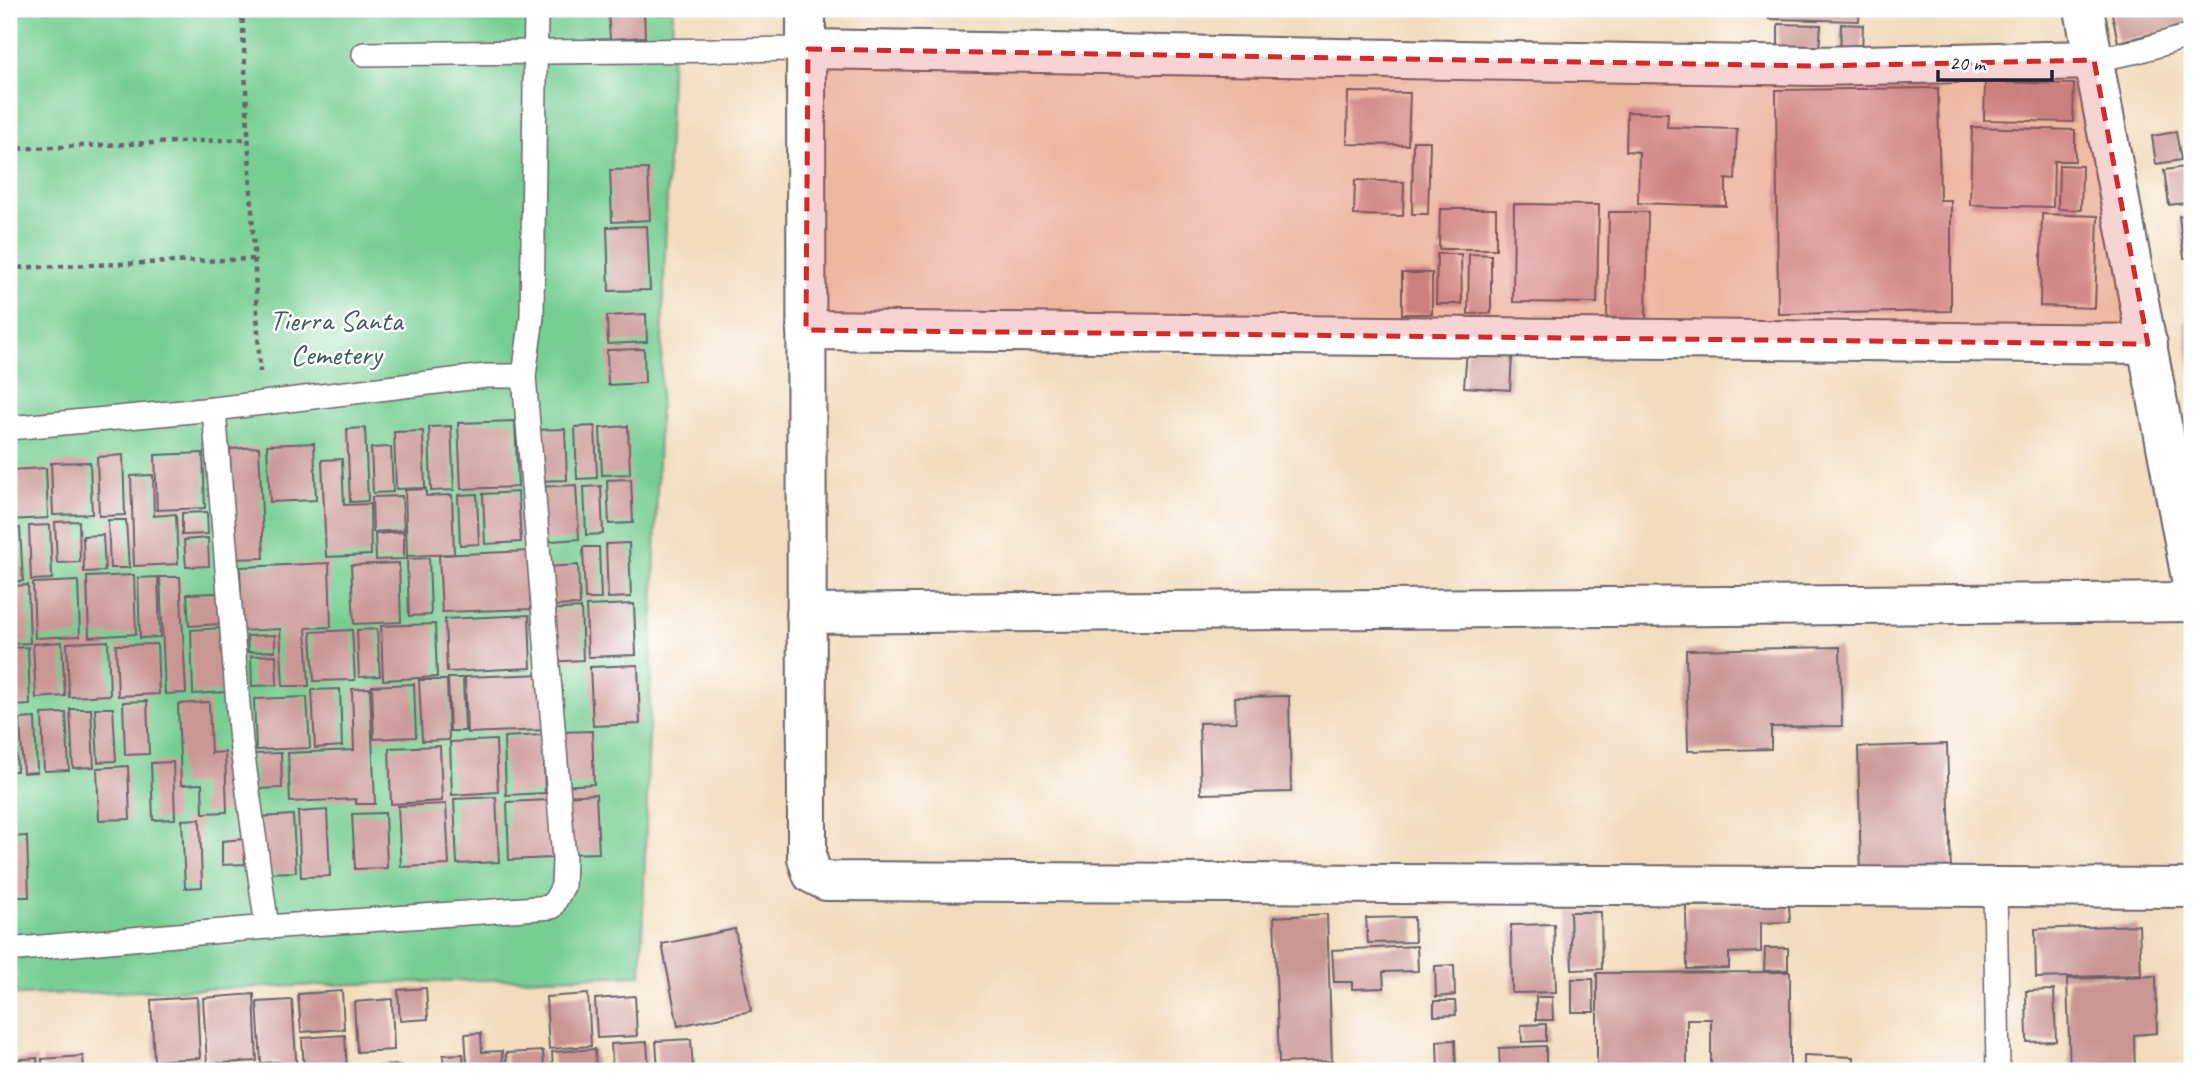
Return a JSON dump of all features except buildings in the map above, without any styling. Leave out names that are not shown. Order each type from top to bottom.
[{"type":"street","points":[[806,9],[807,858],[811,874],[826,881],[2192,888]]},
{"type":"street","points":[[2084,9],[2192,584]]},
{"type":"street","points":[[808,48],[1816,66],[2094,60]]},
{"type":"street","points":[[806,330],[2148,344]]},
{"type":"street","points":[[806,614],[2192,602]]},
{"type":"lane","points":[[19,948],[552,907],[559,899],[564,859],[524,376],[531,316],[536,9]]},
{"type":"lane","points":[[2094,60],[2138,51],[2192,35]]},
{"type":"lane","points":[[364,54],[537,54],[808,48]]},
{"type":"lane","points":[[9,428],[262,404],[486,376],[524,376]]},
{"type":"lane","points":[[214,409],[241,742],[267,927]]},
{"type":"lane","points":[[1995,887],[1998,1071]]},
{"type":"path","points":[[242,9],[262,404]]},
{"type":"path","points":[[9,149],[248,139]]},
{"type":"path","points":[[9,268],[253,259]]},
{"type":"highlighted area","points":[[808,49],[1816,66],[2094,60],[2148,344],[806,330]]},
{"type":"green space","name":"Tierra Santa Cemetery","points":[[9,9],[673,9],[641,975],[17,995],[9,972]]}]
